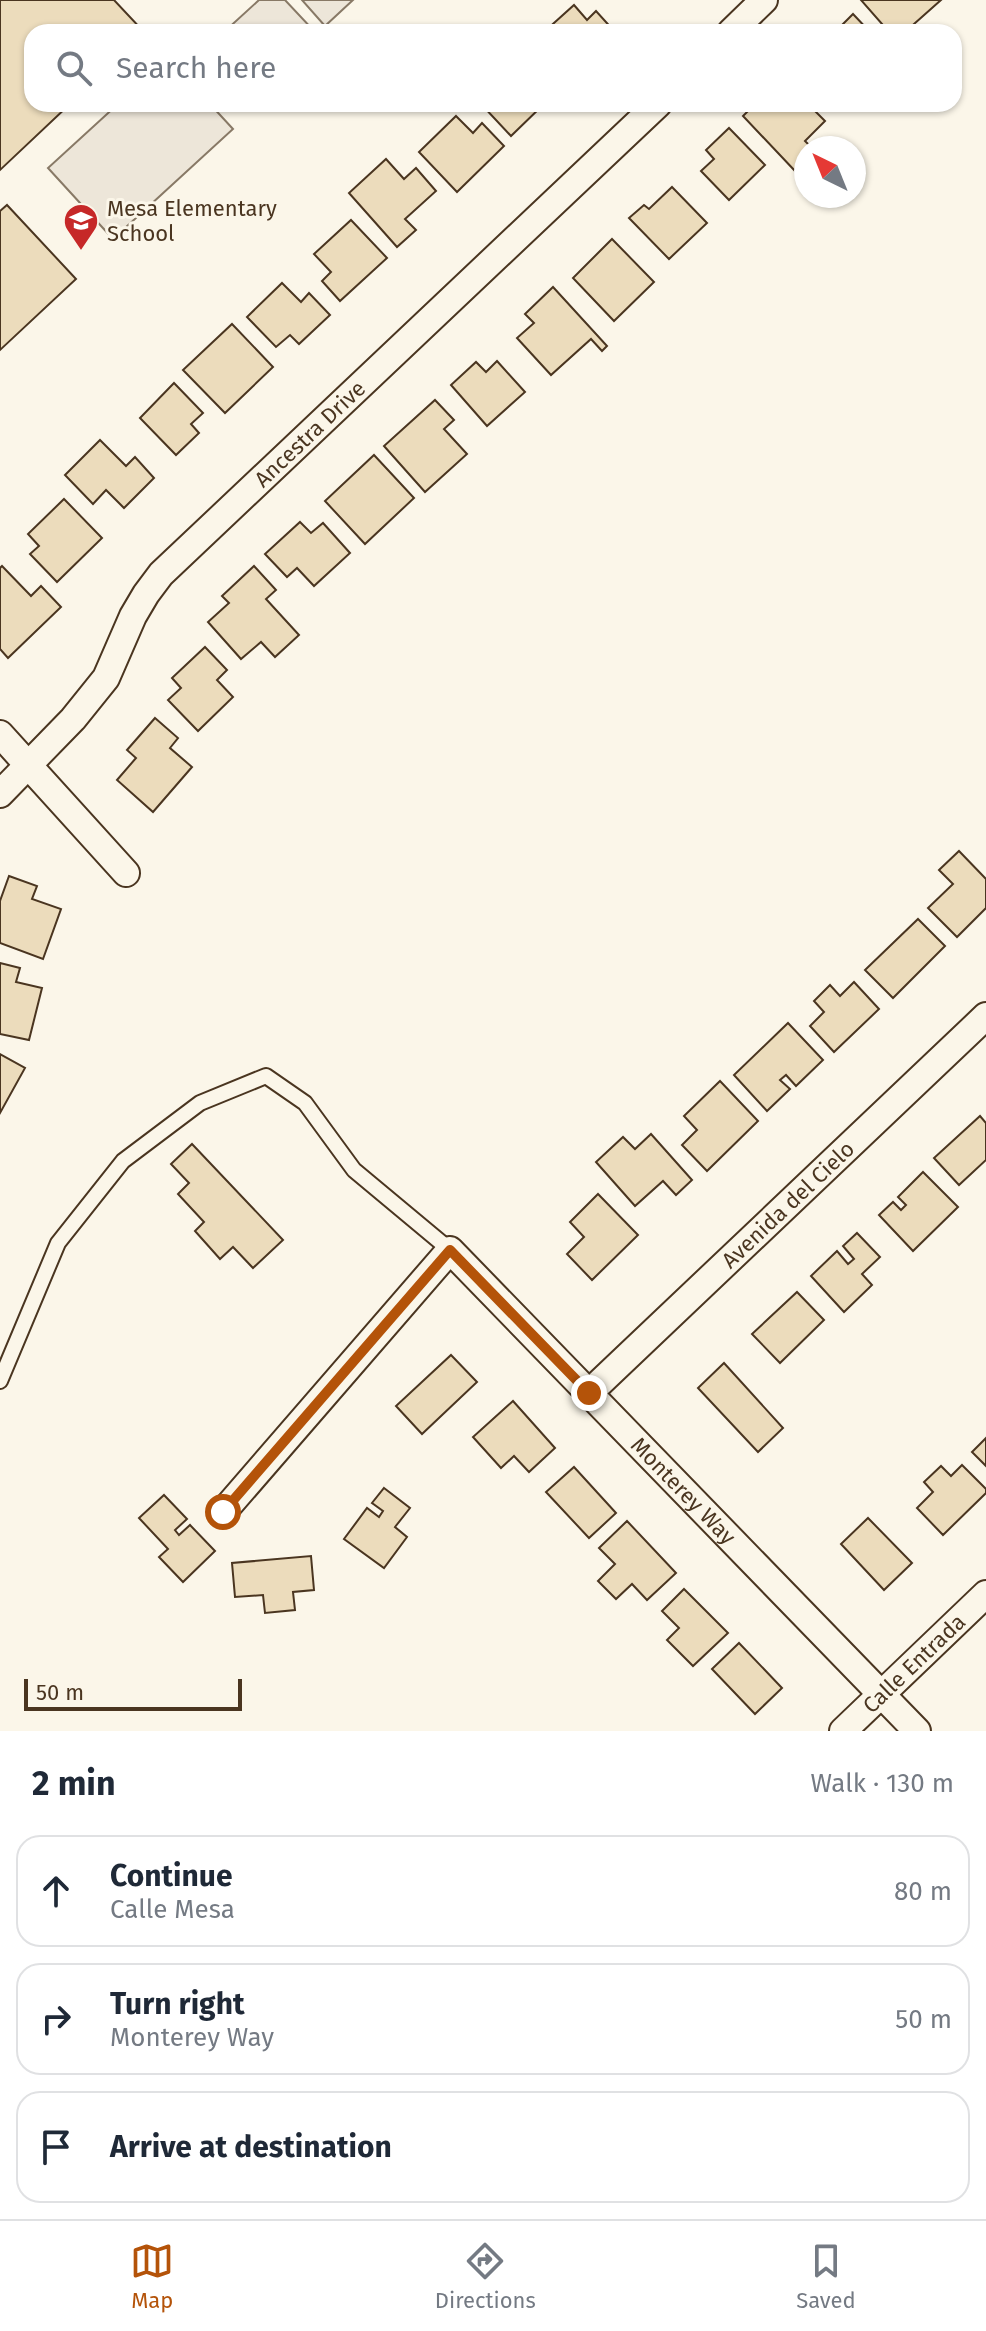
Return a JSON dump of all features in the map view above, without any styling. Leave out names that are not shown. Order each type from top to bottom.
[{"type":"street","points":[[739,24],[764,0]]},
{"type":"street","name":"Ancestra Drive","points":[[0,794],[73,719],[106,678],[133,616],[161,574],[650,112]]},
{"type":"street","points":[[0,734],[126,873]]},
{"type":"street","name":"Avenida del Cielo","points":[[589,1393],[986,1016]]},
{"type":"street","points":[[223,1512],[450,1250]]},
{"type":"street","name":"Monterey Way","points":[[450,1250],[917,1731]]},
{"type":"street","name":"Calle Entrada","points":[[843,1731],[986,1594]]},
{"type":"lane","points":[[0,1381],[58,1243],[123,1161],[200,1103],[266,1076],[305,1103],[354,1170],[450,1250]]},
{"type":"shaded area","points":[[259,0],[285,0],[308,24],[233,24]]},
{"type":"shaded area","points":[[302,0],[353,0],[327,24],[323,24]]},
{"type":"shaded area","points":[[109,112],[217,112],[233,129],[113,239],[48,168]]},
{"type":"building","points":[[0,0],[114,0],[136,24],[24,24],[24,112],[62,112],[0,170]]},
{"type":"building","points":[[861,0],[941,0],[914,24],[882,24]]},
{"type":"building","points":[[574,5],[587,20],[596,11],[608,24],[553,24]]},
{"type":"building","points":[[853,14],[862,24],[843,24]]},
{"type":"building","points":[[488,112],[536,112],[511,136]]},
{"type":"building","points":[[747,112],[816,112],[825,121],[810,136],[794,136],[794,170],[743,116]]},
{"type":"building","points":[[456,116],[473,133],[482,123],[504,146],[457,192],[419,152]]},
{"type":"building","points":[[729,128],[765,165],[729,200],[701,171],[714,159],[706,150]]},
{"type":"building","points":[[386,159],[404,179],[416,168],[436,191],[405,219],[416,230],[397,247],[349,193]]},
{"type":"building","points":[[672,187],[707,223],[669,259],[629,218],[644,205],[649,209]]},
{"type":"building","points":[[7,205],[76,279],[0,350],[0,211]]},
{"type":"building","points":[[351,220],[387,258],[340,301],[322,281],[331,272],[314,254]]},
{"type":"building","points":[[612,239],[654,282],[614,321],[573,278]]},
{"type":"building","points":[[282,283],[301,302],[309,293],[330,315],[299,344],[290,335],[276,347],[247,317]]},
{"type":"building","points":[[553,287],[607,346],[602,351],[591,339],[551,375],[517,338],[534,323],[525,314]]},
{"type":"building","points":[[232,324],[273,367],[225,413],[183,370]]},
{"type":"building","points":[[497,361],[525,392],[487,426],[451,385],[476,362],[486,372]]},
{"type":"building","points":[[174,383],[203,413],[191,424],[199,433],[176,455],[140,418]]},
{"type":"building","points":[[435,400],[454,420],[444,429],[467,454],[425,492],[384,446]]},
{"type":"building","points":[[100,440],[126,466],[135,457],[154,478],[124,508],[106,490],[93,504],[65,475]]},
{"type":"building","points":[[374,455],[414,498],[365,544],[325,501]]},
{"type":"building","points":[[64,499],[102,538],[57,582],[30,554],[39,546],[28,534]]},
{"type":"building","points":[[300,522],[311,533],[323,523],[350,553],[314,586],[297,568],[287,577],[265,554]]},
{"type":"building","points":[[2,566],[31,596],[41,586],[61,607],[8,658],[0,649]]},
{"type":"building","points":[[254,566],[276,590],[266,599],[299,635],[275,657],[261,642],[241,659],[208,622],[229,603],[222,596]]},
{"type":"building","points":[[205,647],[227,670],[217,680],[233,697],[198,731],[168,700],[181,688],[172,678]]},
{"type":"building","points":[[155,718],[178,738],[170,748],[192,767],[153,812],[117,780],[136,758],[127,750]]},
{"type":"building","points":[[959,851],[986,879],[986,908],[957,937],[928,908],[953,884],[939,870]]},
{"type":"building","points":[[9,876],[37,886],[32,899],[61,909],[43,959],[0,943],[0,901]]},
{"type":"building","points":[[918,919],[945,946],[893,998],[865,970]]},
{"type":"building","points":[[0,963],[20,968],[16,982],[42,988],[29,1040],[0,1034]]},
{"type":"building","points":[[854,982],[879,1009],[834,1052],[810,1026],[824,1012],[814,1001],[830,985],[840,996]]},
{"type":"building","points":[[788,1023],[823,1060],[796,1086],[786,1075],[780,1080],[790,1089],[767,1111],[734,1075]]},
{"type":"building","points":[[0,1054],[25,1068],[0,1113]]},
{"type":"building","points":[[720,1081],[758,1121],[707,1171],[682,1145],[697,1130],[684,1116]]},
{"type":"building","points":[[980,1116],[986,1123],[986,1160],[959,1185],[934,1158]]},
{"type":"building","points":[[651,1134],[692,1180],[676,1195],[663,1181],[635,1206],[596,1162],[623,1137],[635,1149]]},
{"type":"building","points":[[192,1144],[283,1240],[253,1268],[233,1247],[220,1259],[195,1231],[204,1222],[178,1194],[189,1183],[171,1164]]},
{"type":"building","points":[[923,1172],[958,1207],[913,1251],[879,1215],[893,1202],[901,1210],[906,1205],[898,1197]]},
{"type":"building","points":[[598,1194],[638,1235],[592,1280],[567,1254],[584,1237],[570,1222]]},
{"type":"building","points":[[857,1233],[880,1257],[862,1274],[872,1285],[844,1312],[811,1276],[837,1251],[848,1264],[854,1259],[843,1246]]},
{"type":"building","points":[[797,1292],[824,1320],[780,1363],[752,1334]]},
{"type":"building","points":[[451,1355],[477,1382],[422,1434],[396,1406]]},
{"type":"building","points":[[724,1363],[783,1428],[758,1452],[698,1388]]},
{"type":"building","points":[[513,1401],[555,1448],[529,1472],[514,1456],[501,1468],[473,1437]]},
{"type":"building","points":[[986,1438],[986,1466],[972,1452]]},
{"type":"building","points":[[962,1465],[986,1489],[986,1493],[943,1535],[917,1508],[933,1492],[924,1482],[941,1466],[951,1476]]},
{"type":"building","points":[[574,1467],[616,1513],[589,1538],[546,1492]]},
{"type":"building","points":[[384,1488],[410,1508],[395,1527],[407,1537],[384,1568],[344,1539],[367,1508],[379,1517],[383,1511],[372,1503]]},
{"type":"building","points":[[164,1495],[187,1519],[175,1530],[179,1535],[190,1525],[215,1551],[183,1582],[159,1557],[168,1549],[139,1518]]},
{"type":"building","points":[[868,1518],[912,1563],[884,1590],[841,1544]]},
{"type":"building","points":[[627,1521],[676,1573],[647,1600],[632,1584],[616,1599],[598,1581],[615,1564],[599,1548]]},
{"type":"building","points":[[311,1556],[314,1590],[293,1592],[295,1610],[265,1613],[263,1595],[235,1597],[232,1563]]},
{"type":"building","points":[[684,1589],[728,1633],[693,1666],[667,1640],[679,1628],[662,1611]]},
{"type":"building","points":[[739,1643],[782,1688],[755,1714],[712,1669]]},
{"type":"place","name":"Mesa Elementary School","points":[[81,252]]},
{"type":"route","points":[[223,1512],[450,1250],[589,1393]]}]
